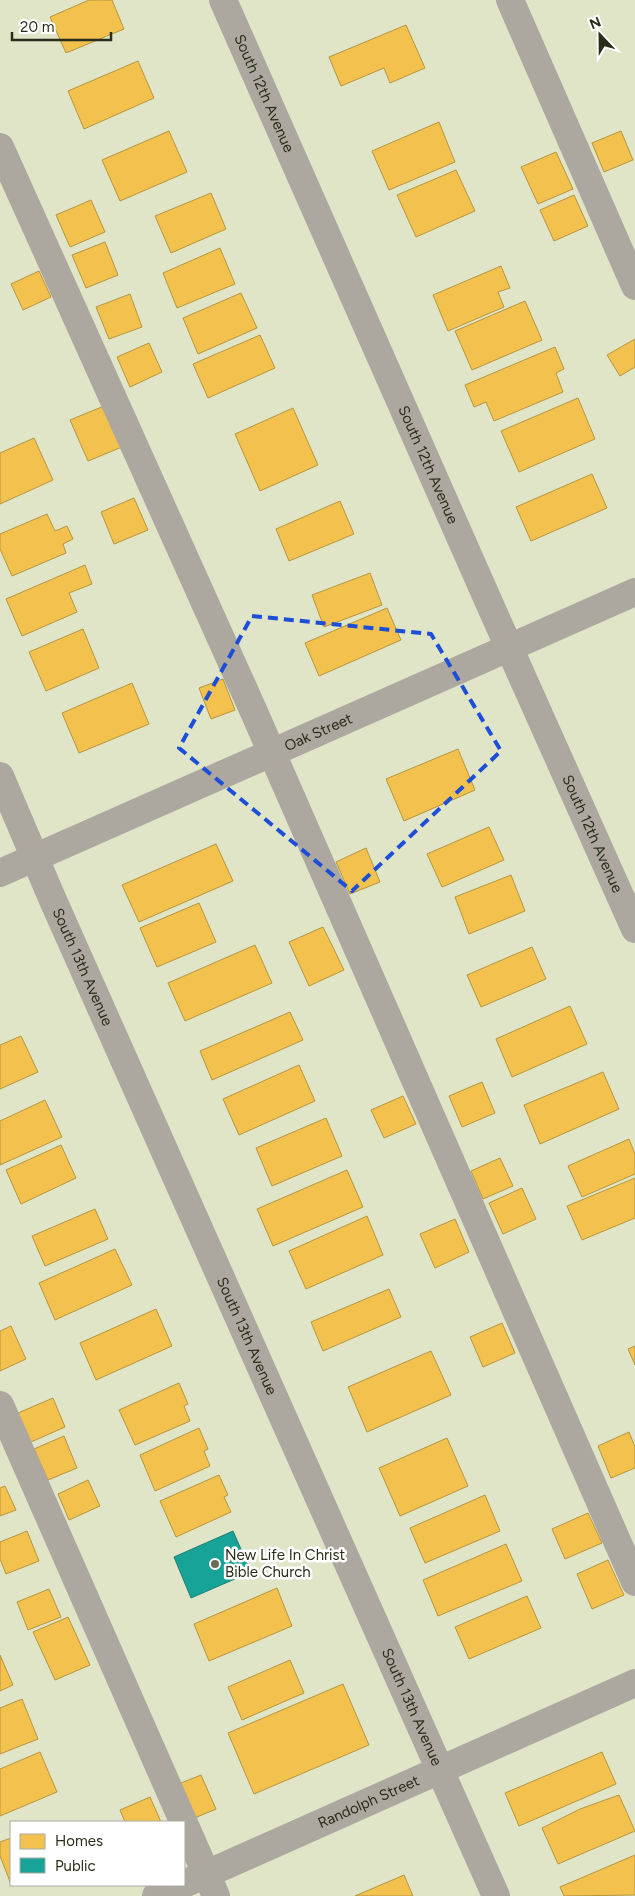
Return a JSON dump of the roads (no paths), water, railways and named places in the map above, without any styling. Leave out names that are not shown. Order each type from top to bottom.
[{"type":"street","name":"South 12th Avenue","points":[[223,0],[635,929]]},
{"type":"street","points":[[510,0],[635,286]]},
{"type":"street","points":[[0,148],[272,753],[635,1582]]},
{"type":"street","name":"Oak Street","points":[[0,873],[635,592]]},
{"type":"street","name":"South 13th Avenue","points":[[0,776],[34,857],[496,1896]]},
{"type":"street","points":[[0,1405],[171,1821]]},
{"type":"street","name":"Randolph Street","points":[[156,1896],[197,1885],[440,1769],[635,1682]]},
{"type":"street","points":[[185,1856],[197,1885]]},
{"type":"place","name":"New Life In Christ Bible Church","points":[[215,1564]]}]
